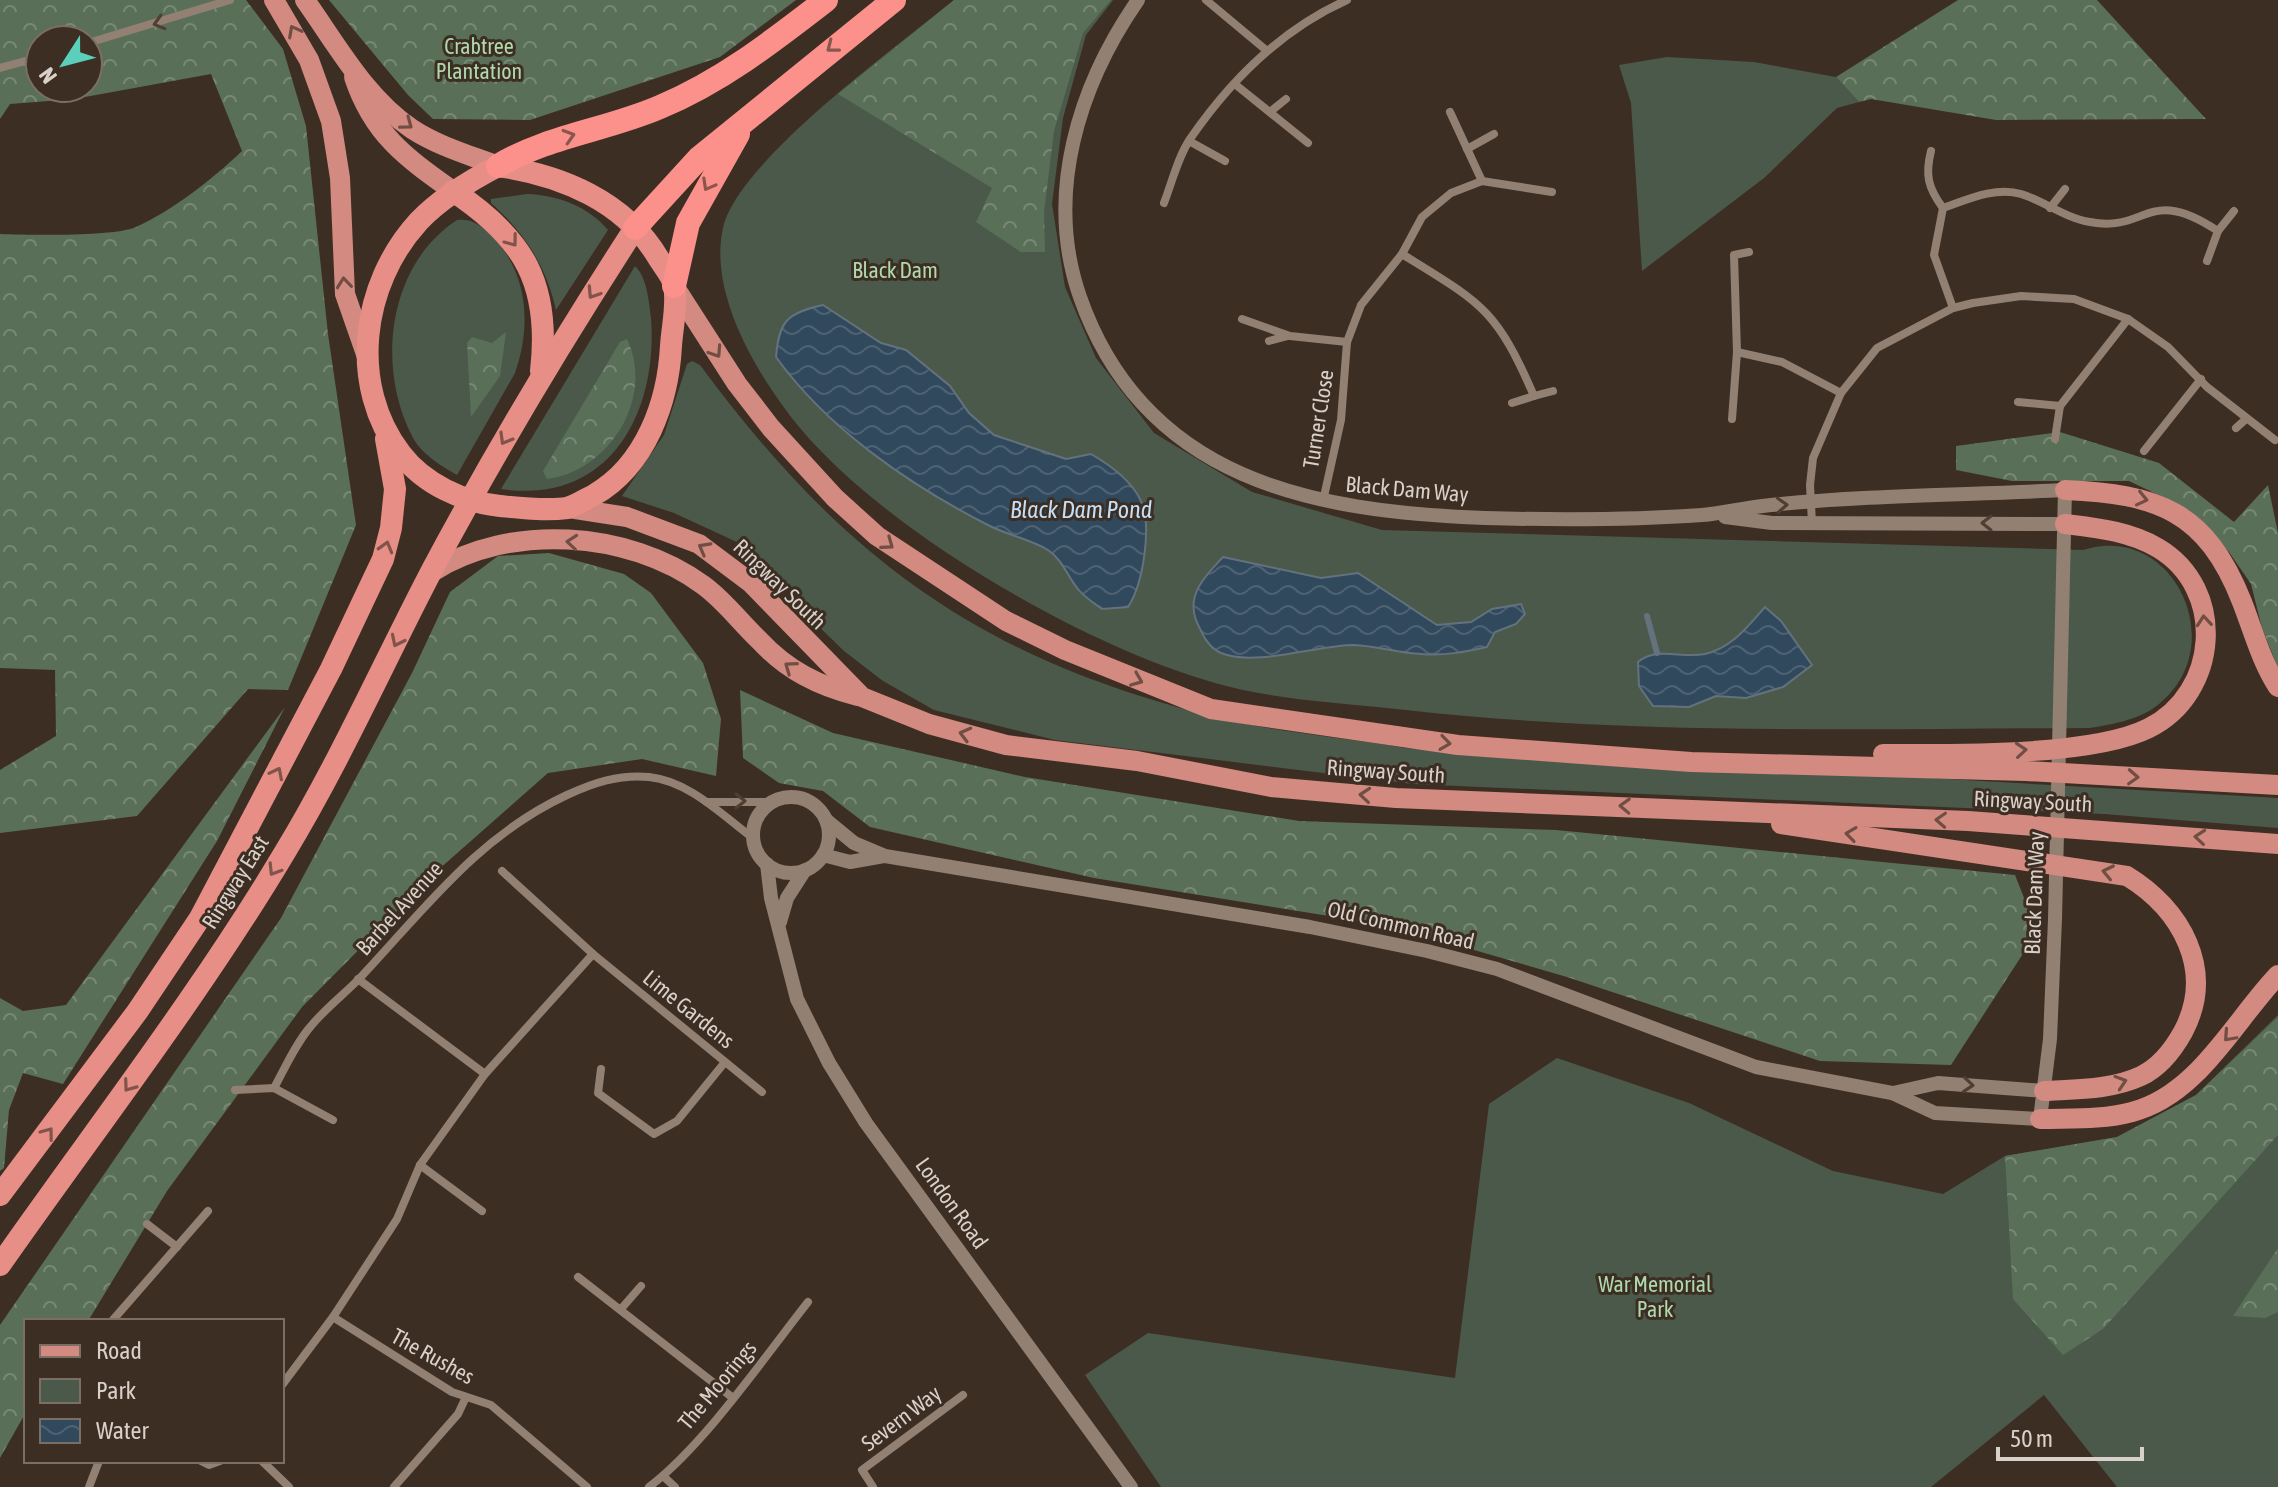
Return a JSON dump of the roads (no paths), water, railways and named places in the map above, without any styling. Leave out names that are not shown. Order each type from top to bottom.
[{"type":"highway","points":[[747,118],[688,223],[674,286],[668,378],[657,417],[642,445],[617,477],[599,492],[569,508],[512,507],[470,500],[443,489],[411,466],[383,428],[371,388],[367,357],[373,301],[383,274],[411,230],[453,191],[535,147],[635,117],[683,97],[754,55],[826,0]]},
{"type":"highway","points":[[635,228],[699,158],[894,0]]},
{"type":"highway","points":[[498,166],[535,173],[582,189],[635,228],[651,245],[674,286]]},
{"type":"highway","points":[[453,191],[503,228],[530,268],[543,317],[540,378]]},
{"type":"highway","name":"Ringway East","points":[[0,1265],[161,1043],[252,906],[327,779],[470,500],[540,378],[635,228]]},
{"type":"highway","name":"Ringway East","points":[[0,1195],[137,1012],[200,918],[331,669],[383,559],[391,528],[395,489],[383,428]]},
{"type":"main road","points":[[274,0],[309,60],[331,121],[340,178],[345,294],[367,357]]},
{"type":"main road","points":[[305,0],[351,69],[412,129],[498,166]]},
{"type":"main road","points":[[351,69],[369,116],[381,131],[408,159],[453,191]]},
{"type":"main road","name":"Ringway South","points":[[674,286],[737,384],[771,428],[845,508],[877,536],[1006,621],[1065,650],[1211,709],[1458,745],[1691,762],[2026,771],[2278,785]]},
{"type":"main road","points":[[2065,490],[2111,492],[2154,502],[2179,513],[2204,537],[2227,569],[2278,687]]},
{"type":"main road","name":"Ringway South","points":[[569,508],[647,523],[714,553],[751,583],[862,697],[929,724],[1006,745],[1137,761],[1271,787],[1396,798],[2032,825],[2278,844]]},
{"type":"main road","points":[[1691,762],[1997,752],[2086,744],[2149,728],[2182,702],[2201,672],[2205,612],[2196,588],[2161,550],[2133,535],[2065,524]]},
{"type":"main road","points":[[432,572],[459,555],[516,540],[578,542],[638,554],[702,584],[794,671],[832,689],[862,697]]},
{"type":"main road","points":[[1658,807],[2084,867],[2127,876],[2146,888],[2169,908],[2186,934],[2195,967],[2191,1017],[2175,1046],[2160,1063],[2141,1076],[2103,1088],[2044,1091]]},
{"type":"main road","points":[[2040,1119],[2104,1117],[2135,1112],[2160,1100],[2193,1075],[2278,975]]},
{"type":"street","points":[[104,38],[230,0]]},
{"type":"street","name":"Black Dam Way","points":[[1138,0],[1096,68],[1070,160],[1066,238],[1071,271],[1088,320],[1121,377],[1163,424],[1206,455],[1258,482],[1322,502],[1426,516],[1517,519],[1704,515],[1811,503],[2065,490],[2055,919],[2040,1119]]},
{"type":"street","points":[[1206,0],[1266,50]]},
{"type":"street","points":[[1164,203],[1189,141],[1266,50],[1332,3],[1347,0]]},
{"type":"street","points":[[0,68],[24,61]]},
{"type":"street","points":[[1236,85],[1308,143]]},
{"type":"street","points":[[1270,112],[1286,99]]},
{"type":"street","points":[[1450,112],[1482,181],[1552,192]]},
{"type":"street","points":[[1467,149],[1494,134]]},
{"type":"street","points":[[1189,141],[1225,161]]},
{"type":"street","points":[[1931,151],[1926,169],[1930,191],[1943,208],[1934,255],[1953,308]]},
{"type":"street","name":"Turner Close","points":[[1322,502],[1341,420],[1347,342],[1361,305],[1402,254],[1422,217],[1451,193],[1482,181]]},
{"type":"street","points":[[2050,208],[2065,189]]},
{"type":"street","points":[[1943,208],[1988,193],[2019,193],[2090,222],[2117,223],[2153,209],[2174,209],[2196,216],[2218,231]]},
{"type":"street","points":[[2207,261],[2218,231],[2234,211]]},
{"type":"street","points":[[1732,419],[1737,352],[1734,255],[1749,252]]},
{"type":"street","points":[[1402,254],[1472,296],[1492,316],[1507,338],[1534,396]]},
{"type":"street","points":[[1812,523],[1813,458],[1841,393],[1877,348],[1953,308],[2021,296],[2074,299],[2128,319],[2168,347],[2246,419],[2275,440]]},
{"type":"street","name":"Turner Close","points":[[1242,319],[1290,336],[1347,342]]},
{"type":"street","points":[[2055,439],[2060,406],[2128,319]]},
{"type":"street","name":"Turner Close","points":[[1269,341],[1290,336]]},
{"type":"street","points":[[1737,352],[1782,362],[1841,393]]},
{"type":"street","points":[[2144,451],[2201,379]]},
{"type":"street","points":[[1512,403],[1553,391]]},
{"type":"street","points":[[2018,402],[2060,406]]},
{"type":"street","points":[[2236,428],[2246,419]]},
{"type":"street","name":"Black Dam Way","points":[[1704,515],[1772,523],[2065,524]]},
{"type":"street","name":"Barbel Avenue","points":[[485,1074],[358,979],[469,858],[549,804],[598,781],[639,777],[676,785],[707,802],[753,838]]},
{"type":"street","points":[[780,922],[787,898],[805,870],[823,855],[829,837],[826,820],[808,801],[795,797],[772,802],[759,814],[753,838],[767,864],[790,873],[805,870]]},
{"type":"street","name":"Barbel Avenue","points":[[707,802],[772,802]]},
{"type":"street","name":"Old Common Road","points":[[826,820],[854,843],[885,856],[1310,927],[1427,951],[1497,969],[1756,1067],[1892,1093],[1935,1113],[2040,1119]]},
{"type":"street","name":"Old Common Road","points":[[823,855],[850,862],[885,856]]},
{"type":"street","name":"London Road","points":[[767,864],[771,898],[780,922],[797,999],[859,1111],[1131,1487]]},
{"type":"street","name":"Lime Gardens","points":[[502,871],[593,954],[762,1092]]},
{"type":"street","points":[[284,1382],[333,1317],[397,1219],[420,1165],[485,1074],[593,954]]},
{"type":"street","points":[[274,1088],[309,1027],[358,979]]},
{"type":"street","points":[[601,1069],[598,1093],[654,1134],[677,1121],[725,1062]]},
{"type":"street","name":"Old Common Road","points":[[1892,1093],[1938,1083],[2044,1091]]},
{"type":"street","points":[[235,1090],[274,1088],[333,1120]]},
{"type":"street","points":[[420,1165],[482,1211]]},
{"type":"street","points":[[114,1319],[208,1211]]},
{"type":"street","points":[[147,1224],[177,1247]]},
{"type":"street","points":[[578,1277],[733,1398]]},
{"type":"street","points":[[621,1309],[641,1286]]},
{"type":"street","name":"The Moorings","points":[[649,1487],[663,1476],[733,1398],[808,1302]]},
{"type":"street","name":"The Rushes","points":[[333,1317],[429,1379],[491,1405],[587,1487]]},
{"type":"street","name":"Severn Way","points":[[873,1487],[862,1470],[963,1395]]},
{"type":"street","points":[[394,1487],[458,1414],[466,1397]]},
{"type":"street","points":[[89,1487],[98,1463]]},
{"type":"street","points":[[264,1463],[289,1487]]},
{"type":"street","points":[[663,1476],[675,1487]]},
{"type":"water","name":"Black Dam Pond","points":[[823,305],[881,343],[906,350],[950,386],[969,413],[994,435],[1066,459],[1091,454],[1125,479],[1140,499],[1146,524],[1142,570],[1128,607],[1102,609],[1080,592],[1048,550],[994,528],[927,491],[871,452],[819,407],[776,357],[780,335],[787,320],[801,311]]},
{"type":"water","points":[[1223,557],[1321,578],[1358,573],[1437,625],[1471,622],[1492,609],[1521,604],[1525,614],[1516,624],[1495,632],[1487,647],[1463,652],[1421,654],[1354,645],[1269,657],[1235,657],[1221,653],[1209,643],[1194,611],[1200,585]]},
{"type":"water","points":[[1765,607],[1781,621],[1812,665],[1783,687],[1746,698],[1716,696],[1689,707],[1653,706],[1639,686],[1638,662],[1654,655],[1696,655],[1715,651],[1739,635]]},
{"type":"waterway","points":[[1647,616],[1657,653]]},
{"type":"park label","name":"Crabtree Plantation","points":[[479,58]]},
{"type":"park label","name":"Black Dam","points":[[895,270]]},
{"type":"park label","name":"War Memorial Park","points":[[1655,1296]]}]
